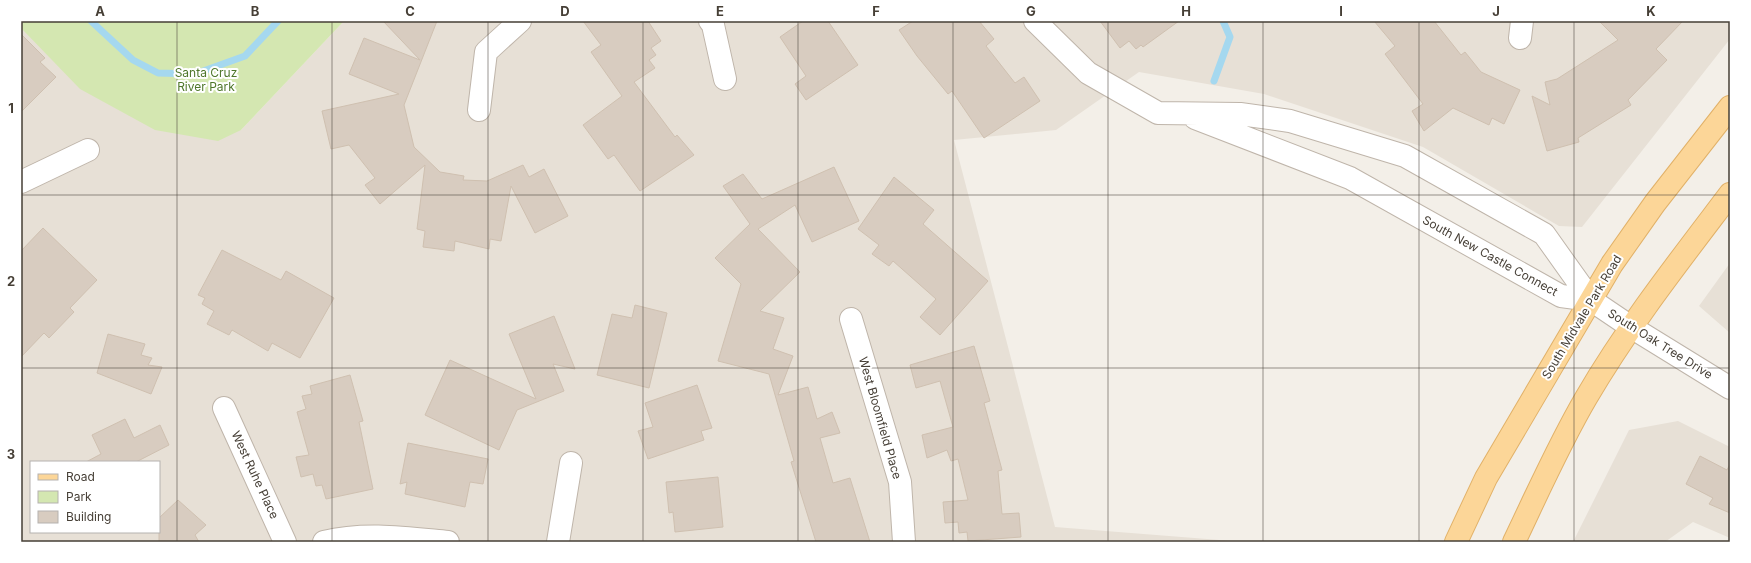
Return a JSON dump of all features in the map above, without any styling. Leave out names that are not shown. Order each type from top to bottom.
[{"type":"main road","name":"South Midvale Park Road","points":[[1456,542],[1486,478],[1612,264],[1655,203],[1730,107]]},
{"type":"main road","points":[[1514,542],[1568,431],[1605,366],[1631,327],[1730,194]]},
{"type":"street","points":[[479,110],[486,52],[520,21]]},
{"type":"street","points":[[710,21],[713,25],[725,79]]},
{"type":"street","name":"South New Castle Connect","points":[[1036,21],[1088,74],[1158,113],[1240,114],[1290,121],[1405,156],[1544,234],[1591,300]]},
{"type":"street","name":"South New Castle Connect","points":[[1183,114],[1350,178],[1561,296],[1591,300]]},
{"type":"street","points":[[21,182],[88,150]]},
{"type":"street","name":"South Oak Tree Drive","points":[[1591,300],[1631,327],[1730,388]]},
{"type":"street","name":"West Bloomfield Place","points":[[851,319],[900,482],[904,542]]},
{"type":"street","name":"West Ruhe Place","points":[[224,408],[285,542]]},
{"type":"street","points":[[558,542],[571,463]]},
{"type":"street","points":[[324,542],[344,537],[382,536],[448,542]]},
{"type":"shaded area","points":[[344,21],[1730,21],[1730,39],[1582,227],[1559,226],[1423,147],[1264,94],[1139,72],[1056,130],[954,140],[1055,527],[1245,542],[21,542],[21,28],[241,130]]},
{"type":"shaded area","points":[[1730,263],[1730,333],[1699,306]]},
{"type":"shaded area","points":[[1678,421],[1730,447],[1730,538],[1693,522],[1665,542],[1573,542],[1629,430]]},
{"type":"green space","name":"Santa Cruz River Park","points":[[21,21],[344,21],[241,130],[218,141],[155,130],[80,89],[21,28]]},
{"type":"building","points":[[383,21],[437,21],[404,105],[414,147],[440,172],[464,176],[463,180],[487,181],[523,165],[529,177],[544,169],[568,216],[535,233],[511,186],[501,241],[490,239],[489,249],[455,241],[454,251],[423,247],[425,231],[417,229],[425,165],[380,204],[365,185],[375,178],[349,145],[331,149],[322,111],[399,94],[349,74],[364,38],[420,60]]},
{"type":"building","points":[[583,21],[648,21],[661,41],[651,48],[656,55],[649,60],[655,68],[634,82],[675,137],[677,135],[694,155],[640,191],[614,155],[608,159],[583,125],[622,96],[591,52],[601,45]]},
{"type":"building","points":[[803,21],[828,21],[858,65],[806,100],[795,84],[806,76],[780,37]]},
{"type":"building","points":[[913,21],[979,21],[994,39],[986,46],[1015,83],[1024,77],[1040,101],[984,138],[952,91],[948,94],[917,56],[899,30]]},
{"type":"building","points":[[1100,21],[1179,21],[1143,47],[1141,45],[1136,49],[1129,41],[1120,48]]},
{"type":"building","points":[[1374,21],[1434,21],[1461,55],[1465,52],[1481,72],[1520,90],[1504,124],[1492,118],[1489,125],[1453,108],[1424,131],[1412,111],[1423,104],[1385,54],[1395,46]]},
{"type":"building","points":[[1599,21],[1683,21],[1656,49],[1667,60],[1628,100],[1631,105],[1578,138],[1579,142],[1547,151],[1532,96],[1550,105],[1545,82],[1557,79],[1618,40]]},
{"type":"building","points":[[21,34],[45,58],[40,62],[56,77],[21,112]]},
{"type":"building","points":[[834,167],[859,221],[812,242],[795,205],[758,229],[800,272],[760,311],[784,318],[773,349],[793,356],[778,395],[808,387],[817,419],[832,412],[840,433],[820,438],[833,483],[850,478],[870,542],[816,542],[791,462],[794,461],[769,374],[718,361],[741,284],[715,258],[750,224],[723,186],[743,174],[762,199]]},
{"type":"building","points":[[894,177],[934,210],[923,224],[988,281],[940,335],[920,317],[936,299],[893,261],[889,266],[872,254],[879,245],[858,229]]},
{"type":"building","points":[[43,228],[97,280],[70,308],[74,312],[49,338],[44,333],[21,357],[21,251]]},
{"type":"building","points":[[222,250],[281,280],[286,271],[334,298],[300,358],[272,343],[268,351],[232,330],[229,335],[207,324],[214,311],[202,304],[205,298],[198,295]]},
{"type":"building","points":[[635,305],[667,313],[649,388],[597,375],[612,314],[632,318]]},
{"type":"building","points":[[554,316],[575,369],[553,364],[564,391],[517,410],[499,450],[425,415],[450,360],[536,399],[509,334]]},
{"type":"building","points":[[108,334],[145,344],[141,355],[152,358],[148,365],[162,367],[151,394],[97,373]]},
{"type":"building","points":[[974,346],[990,401],[984,403],[1002,470],[998,471],[1002,514],[1019,513],[1021,537],[968,541],[967,532],[959,533],[958,522],[945,523],[943,502],[968,500],[958,459],[951,461],[947,450],[927,458],[922,435],[953,427],[940,381],[916,388],[910,365]]},
{"type":"building","points":[[350,375],[363,421],[359,422],[373,489],[326,499],[322,485],[316,486],[313,474],[301,477],[296,457],[309,455],[297,412],[306,409],[302,396],[312,394],[310,386]]},
{"type":"building","points":[[697,385],[712,428],[701,431],[704,440],[648,459],[638,431],[653,427],[645,403]]},
{"type":"building","points":[[125,419],[134,438],[160,425],[169,445],[138,461],[88,461],[101,454],[92,435]]},
{"type":"building","points":[[408,443],[488,459],[483,484],[470,482],[465,507],[405,494],[407,482],[400,484]]},
{"type":"building","points":[[1700,456],[1727,470],[1730,464],[1730,513],[1709,504],[1713,498],[1686,484]]},
{"type":"building","points":[[718,477],[723,527],[675,532],[673,512],[669,513],[666,482]]},
{"type":"building","points":[[178,500],[206,525],[195,535],[199,542],[159,542],[160,517]]},
{"type":"waterway","points":[[91,21],[133,60],[158,73],[195,74],[245,56],[278,21]]},
{"type":"waterway","points":[[1214,81],[1230,37],[1223,21]]}]
